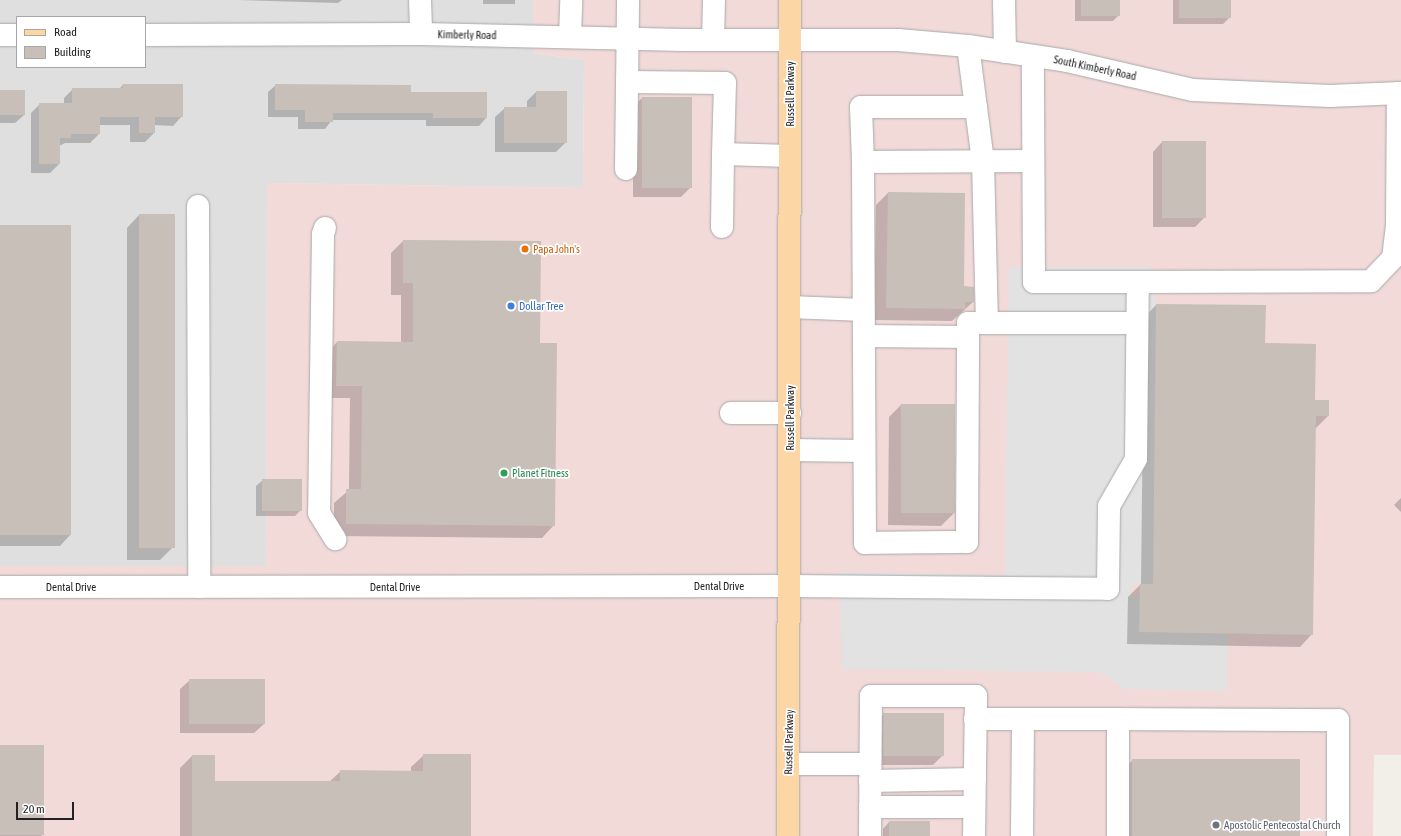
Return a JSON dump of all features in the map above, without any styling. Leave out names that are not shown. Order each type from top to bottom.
[{"type":"main road","name":"Russell Parkway","points":[[788,836],[790,586],[790,0]]},
{"type":"street","points":[[420,0],[421,34]]},
{"type":"street","points":[[570,0],[570,37]]},
{"type":"street","points":[[626,169],[628,0]]},
{"type":"street","points":[[713,40],[714,0]]},
{"type":"street","points":[[1004,0],[1005,52]]},
{"type":"street","name":"Kimberly Road","points":[[146,35],[421,34],[713,40],[789,40]]},
{"type":"street","points":[[0,35],[16,35]]},
{"type":"street","name":"South Kimberly Road","points":[[789,40],[898,40],[968,46],[1033,56],[1193,90],[1330,96],[1400,93]]},
{"type":"street","points":[[968,46],[983,162],[987,323]]},
{"type":"street","points":[[1033,56],[1034,282],[1371,281],[1393,258],[1398,224],[1400,93]]},
{"type":"street","points":[[627,82],[725,83],[722,226]]},
{"type":"street","points":[[976,107],[861,107],[863,162],[864,543],[967,542],[968,323],[1137,323],[1138,282]]},
{"type":"street","points":[[723,154],[790,156]]},
{"type":"street","points":[[863,162],[1033,161]]},
{"type":"street","points":[[198,206],[199,587]]},
{"type":"street","points":[[325,228],[322,234],[319,513],[335,539]]},
{"type":"street","points":[[790,307],[863,310]]},
{"type":"street","name":"Dental Drive","points":[[0,587],[790,586],[1108,589],[1109,506],[1136,459],[1137,323]]},
{"type":"street","points":[[864,336],[968,337]]},
{"type":"street","points":[[731,413],[790,413]]},
{"type":"street","points":[[790,450],[864,451]]},
{"type":"street","points":[[870,836],[871,696],[976,696],[974,836]]},
{"type":"street","points":[[975,719],[1338,720],[1338,836]]},
{"type":"street","points":[[1022,836],[1023,719]]},
{"type":"street","points":[[1118,719],[1118,836]]},
{"type":"street","points":[[789,764],[870,772],[975,779]]},
{"type":"street","points":[[870,807],[974,807]]},
{"type":"shaded area","points":[[0,0],[533,0],[533,53],[584,60],[583,188],[267,183],[266,566],[0,566]]},
{"type":"shaded area","points":[[533,0],[1401,0],[1401,755],[1374,755],[1373,836],[0,836],[0,566],[266,566],[267,183],[583,188],[584,60],[533,53]]},
{"type":"shaded area","points":[[1009,267],[1150,267],[1156,304],[1153,584],[1131,584],[1131,597],[1140,597],[1140,632],[1228,634],[1227,691],[1125,689],[1099,672],[842,669],[840,572],[1005,575]]},
{"type":"building","points":[[1081,0],[1120,0],[1120,16],[1081,16]]},
{"type":"building","points":[[1179,0],[1231,0],[1231,18],[1179,18]]},
{"type":"building","points":[[123,84],[183,84],[183,117],[155,117],[155,133],[139,133],[139,117],[100,117],[100,134],[71,134],[71,138],[60,138],[60,164],[39,164],[39,103],[72,103],[72,88],[123,88]]},
{"type":"building","points":[[275,84],[411,85],[411,92],[487,92],[487,118],[433,118],[433,113],[333,113],[333,122],[305,122],[305,110],[275,110]]},
{"type":"building","points":[[0,90],[25,90],[25,115],[0,115]]},
{"type":"building","points":[[536,91],[567,91],[567,143],[504,143],[504,107],[536,107]]},
{"type":"building","points":[[642,97],[692,97],[692,188],[642,188]]},
{"type":"building","points":[[1162,141],[1206,141],[1206,218],[1162,218]]},
{"type":"building","points":[[888,192],[965,193],[964,286],[974,287],[974,302],[965,302],[965,309],[886,308]]},
{"type":"building","points":[[139,214],[175,214],[175,548],[139,548]]},
{"type":"building","points":[[0,225],[71,225],[71,535],[0,535]]},
{"type":"building","points":[[403,240],[541,241],[540,343],[557,343],[555,526],[346,524],[346,489],[361,489],[362,386],[336,386],[337,341],[413,342],[413,283],[403,283]]},
{"type":"building","points":[[1156,304],[1266,305],[1265,343],[1316,344],[1315,400],[1329,400],[1329,416],[1316,416],[1313,635],[1139,632],[1140,584],[1153,584]]},
{"type":"building","points":[[901,404],[955,404],[955,513],[901,513]]},
{"type":"building","points":[[262,479],[302,479],[302,511],[262,511]]},
{"type":"building","points":[[189,679],[265,679],[265,724],[189,724]]},
{"type":"building","points":[[883,713],[944,713],[944,756],[883,756]]},
{"type":"building","points":[[0,745],[44,745],[44,835],[0,835]]},
{"type":"building","points":[[423,754],[471,754],[471,836],[192,836],[192,755],[215,755],[215,781],[340,781],[340,770],[423,771]]},
{"type":"building","points":[[1132,759],[1300,759],[1300,836],[1132,836]]},
{"type":"building","points":[[889,821],[930,821],[930,836],[889,836]]},
{"type":"place","name":"Papa John's","points":[[525,249]]},
{"type":"place","name":"Dollar Tree","points":[[511,306]]},
{"type":"place","name":"Planet Fitness","points":[[504,473]]},
{"type":"place","name":"Apostolic Pentecostal Church","points":[[1216,825]]}]
